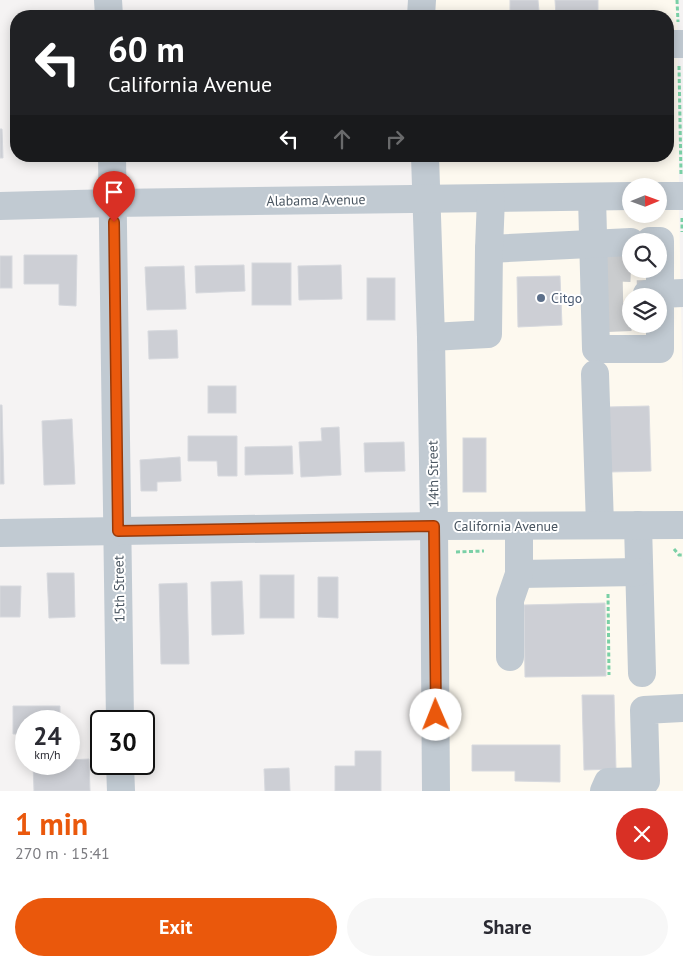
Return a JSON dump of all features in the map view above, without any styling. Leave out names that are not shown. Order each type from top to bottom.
[{"type":"street","name":"15th Street","points":[[112,162],[120,710]]},
{"type":"street","name":"14th Street","points":[[425,162],[431,337],[436,791]]},
{"type":"street","name":"Alabama Avenue","points":[[0,206],[622,196]]},
{"type":"street","points":[[592,197],[601,317],[596,349],[660,349],[660,333]]},
{"type":"street","points":[[431,337],[488,334],[491,198]]},
{"type":"street","points":[[489,250],[598,259],[622,247]]},
{"type":"street","points":[[595,374],[600,525]]},
{"type":"street","name":"California Avenue","points":[[0,534],[434,526],[519,550],[600,525],[683,525]]},
{"type":"street","points":[[638,525],[642,673]]},
{"type":"street","points":[[510,656],[510,600],[519,550],[638,572]]},
{"type":"street","points":[[604,791],[608,782],[646,781],[644,710],[683,708]]},
{"type":"street","points":[[120,775],[121,791]]},
{"type":"path","points":[[677,0],[674,196],[682,235]]},
{"type":"path","points":[[455,552],[519,550]]},
{"type":"shaded area","points":[[433,0],[677,0],[679,186],[668,186],[668,178],[622,178],[622,186],[437,188],[436,162],[674,162],[674,10],[433,10]]},
{"type":"shaded area","points":[[668,206],[679,206],[683,515],[446,516],[438,209],[622,207],[622,223],[667,223]]},
{"type":"shaded area","points":[[683,535],[683,791],[448,791],[446,536]]},
{"type":"building","points":[[510,0],[538,0],[539,10],[510,10]]},
{"type":"building","points":[[555,0],[598,0],[598,10],[556,10]]},
{"type":"building","points":[[0,129],[2,129],[3,158],[0,158]]},
{"type":"building","points":[[24,255],[77,255],[76,306],[59,305],[59,284],[24,284]]},
{"type":"building","points":[[0,256],[12,256],[12,288],[0,288]]},
{"type":"building","points":[[252,263],[291,263],[291,305],[252,305]]},
{"type":"building","points":[[244,265],[245,291],[196,293],[195,266]]},
{"type":"building","points":[[341,265],[342,299],[299,300],[298,266]]},
{"type":"building","points":[[184,266],[186,309],[147,310],[145,267]]},
{"type":"building","points":[[560,276],[562,325],[518,327],[517,277]]},
{"type":"building","points":[[367,278],[395,278],[395,320],[367,320]]},
{"type":"building","points":[[177,330],[178,358],[149,359],[148,331]]},
{"type":"building","points":[[208,386],[236,386],[236,413],[208,413]]},
{"type":"building","points":[[0,405],[2,405],[4,484],[0,484]]},
{"type":"building","points":[[649,406],[651,471],[610,472],[608,407]]},
{"type":"building","points":[[72,419],[75,484],[44,485],[42,421]]},
{"type":"building","points":[[339,427],[341,475],[301,477],[299,442],[322,441],[321,428]]},
{"type":"building","points":[[188,436],[237,436],[237,476],[218,476],[217,461],[188,461]]},
{"type":"building","points":[[463,438],[486,438],[486,492],[463,492]]},
{"type":"building","points":[[404,442],[405,471],[365,472],[364,443]]},
{"type":"building","points":[[292,446],[293,474],[245,475],[245,447]]},
{"type":"building","points":[[180,457],[181,481],[157,482],[157,491],[141,491],[140,460]]},
{"type":"building","points":[[47,573],[74,573],[75,617],[49,618]]},
{"type":"building","points":[[260,575],[294,575],[294,618],[260,618]]},
{"type":"building","points":[[318,577],[338,577],[338,618],[318,617]]},
{"type":"building","points":[[242,581],[244,634],[212,635],[211,582]]},
{"type":"building","points":[[187,583],[189,664],[161,664],[159,584]]},
{"type":"building","points":[[0,586],[21,586],[20,617],[0,617]]},
{"type":"building","points":[[605,603],[606,676],[525,677],[524,605]]},
{"type":"building","points":[[582,695],[614,695],[616,769],[584,770]]},
{"type":"building","points":[[13,706],[60,706],[60,710],[15,710],[15,734],[13,734]]},
{"type":"building","points":[[472,745],[560,745],[560,782],[515,781],[515,771],[472,771]]},
{"type":"building","points":[[355,751],[381,751],[381,791],[335,791],[335,766],[355,766]]},
{"type":"building","points":[[80,759],[89,759],[90,791],[34,791],[33,775],[80,775]]},
{"type":"building","points":[[289,768],[290,791],[265,791],[264,769]]},
{"type":"tunnel","points":[[606,267],[622,268]]},
{"type":"tunnel","points":[[595,295],[622,294]]},
{"type":"tunnel","points":[[607,318],[622,317]]},
{"type":"place","name":"Citgo","points":[[541,298]]},
{"type":"route","points":[[114,222],[118,531],[434,526],[436,715]]}]
